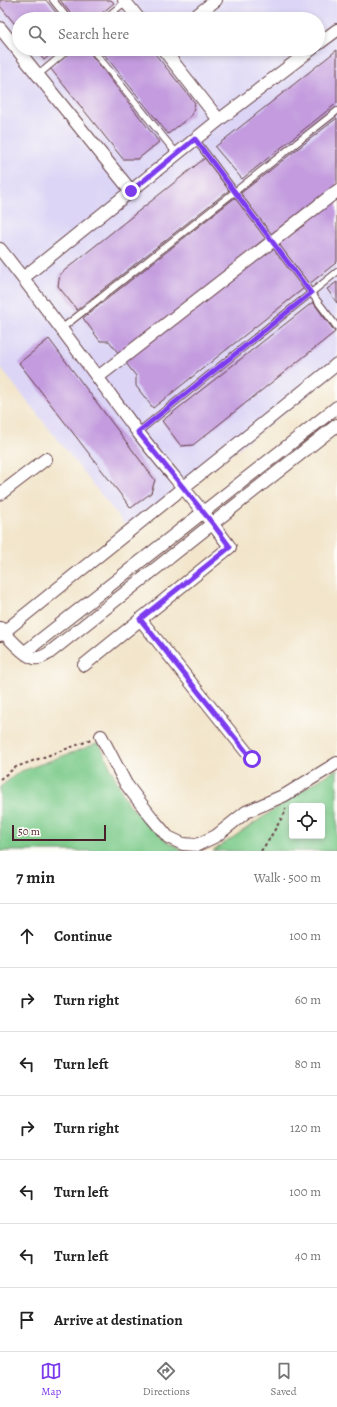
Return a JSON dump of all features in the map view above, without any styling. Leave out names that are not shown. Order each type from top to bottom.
[{"type":"street","points":[[201,12],[216,0]]},
{"type":"street","points":[[124,1],[133,12]]},
{"type":"street","points":[[0,28],[12,43]]},
{"type":"street","points":[[325,39],[337,30]]},
{"type":"street","points":[[23,56],[131,191]]},
{"type":"street","points":[[169,56],[219,120]]},
{"type":"street","points":[[23,278],[176,154],[303,56]]},
{"type":"street","points":[[98,377],[337,191]]},
{"type":"street","points":[[0,249],[138,432],[230,547],[84,665]]},
{"type":"street","points":[[337,364],[184,488],[1,631],[33,658],[40,658],[49,653],[337,425]]},
{"type":"street","points":[[25,652],[337,407]]},
{"type":"street","points":[[0,494],[46,459]]},
{"type":"street","points":[[140,619],[252,759]]},
{"type":"street","points":[[101,736],[126,784],[168,837],[183,844],[197,845],[216,836],[246,812],[284,796],[337,762]]},
{"type":"lane","points":[[53,0],[62,12]]},
{"type":"lane","points":[[112,12],[124,1]]},
{"type":"lane","points":[[38,75],[60,56]]},
{"type":"lane","points":[[98,56],[176,154]]},
{"type":"lane","points":[[61,330],[337,111]]},
{"type":"lane","points":[[195,139],[337,327]]},
{"type":"lane","points":[[138,432],[337,272]]},
{"type":"path","points":[[0,779],[16,767],[101,736]]},
{"type":"path","points":[[261,851],[286,811],[284,796]]},
{"type":"shaded area","points":[[0,0],[337,0],[337,373],[130,531],[0,367]]},
{"type":"green space","points":[[99,743],[127,803],[165,840],[184,851],[0,851],[0,787],[19,772]]},
{"type":"green space","points":[[337,769],[337,851],[213,851],[311,785]]},
{"type":"building","points":[[0,0],[46,0],[55,12],[12,12],[12,21],[0,6]]},
{"type":"building","points":[[60,0],[111,0],[114,3],[103,12],[69,12]]},
{"type":"building","points":[[337,50],[337,103],[242,179],[215,147]]},
{"type":"building","points":[[41,56],[49,56],[44,60]]},
{"type":"building","points":[[65,56],[92,56],[159,142],[138,159],[123,159],[50,68]]},
{"type":"building","points":[[106,56],[157,56],[195,103],[192,115],[168,134]]},
{"type":"building","points":[[337,118],[337,262],[153,408],[136,386],[136,376],[109,341],[100,341],[83,318]]},
{"type":"building","points":[[205,158],[229,190],[77,310],[58,286],[60,274]]},
{"type":"building","points":[[337,282],[337,303],[327,289]]},
{"type":"building","points":[[313,302],[335,332],[193,445],[181,446],[162,421]]},
{"type":"building","points":[[49,339],[155,480],[151,493],[131,508],[19,363]]},
{"type":"route","points":[[131,191],[195,139],[311,293],[138,432],[230,547],[140,619],[252,759]]}]
